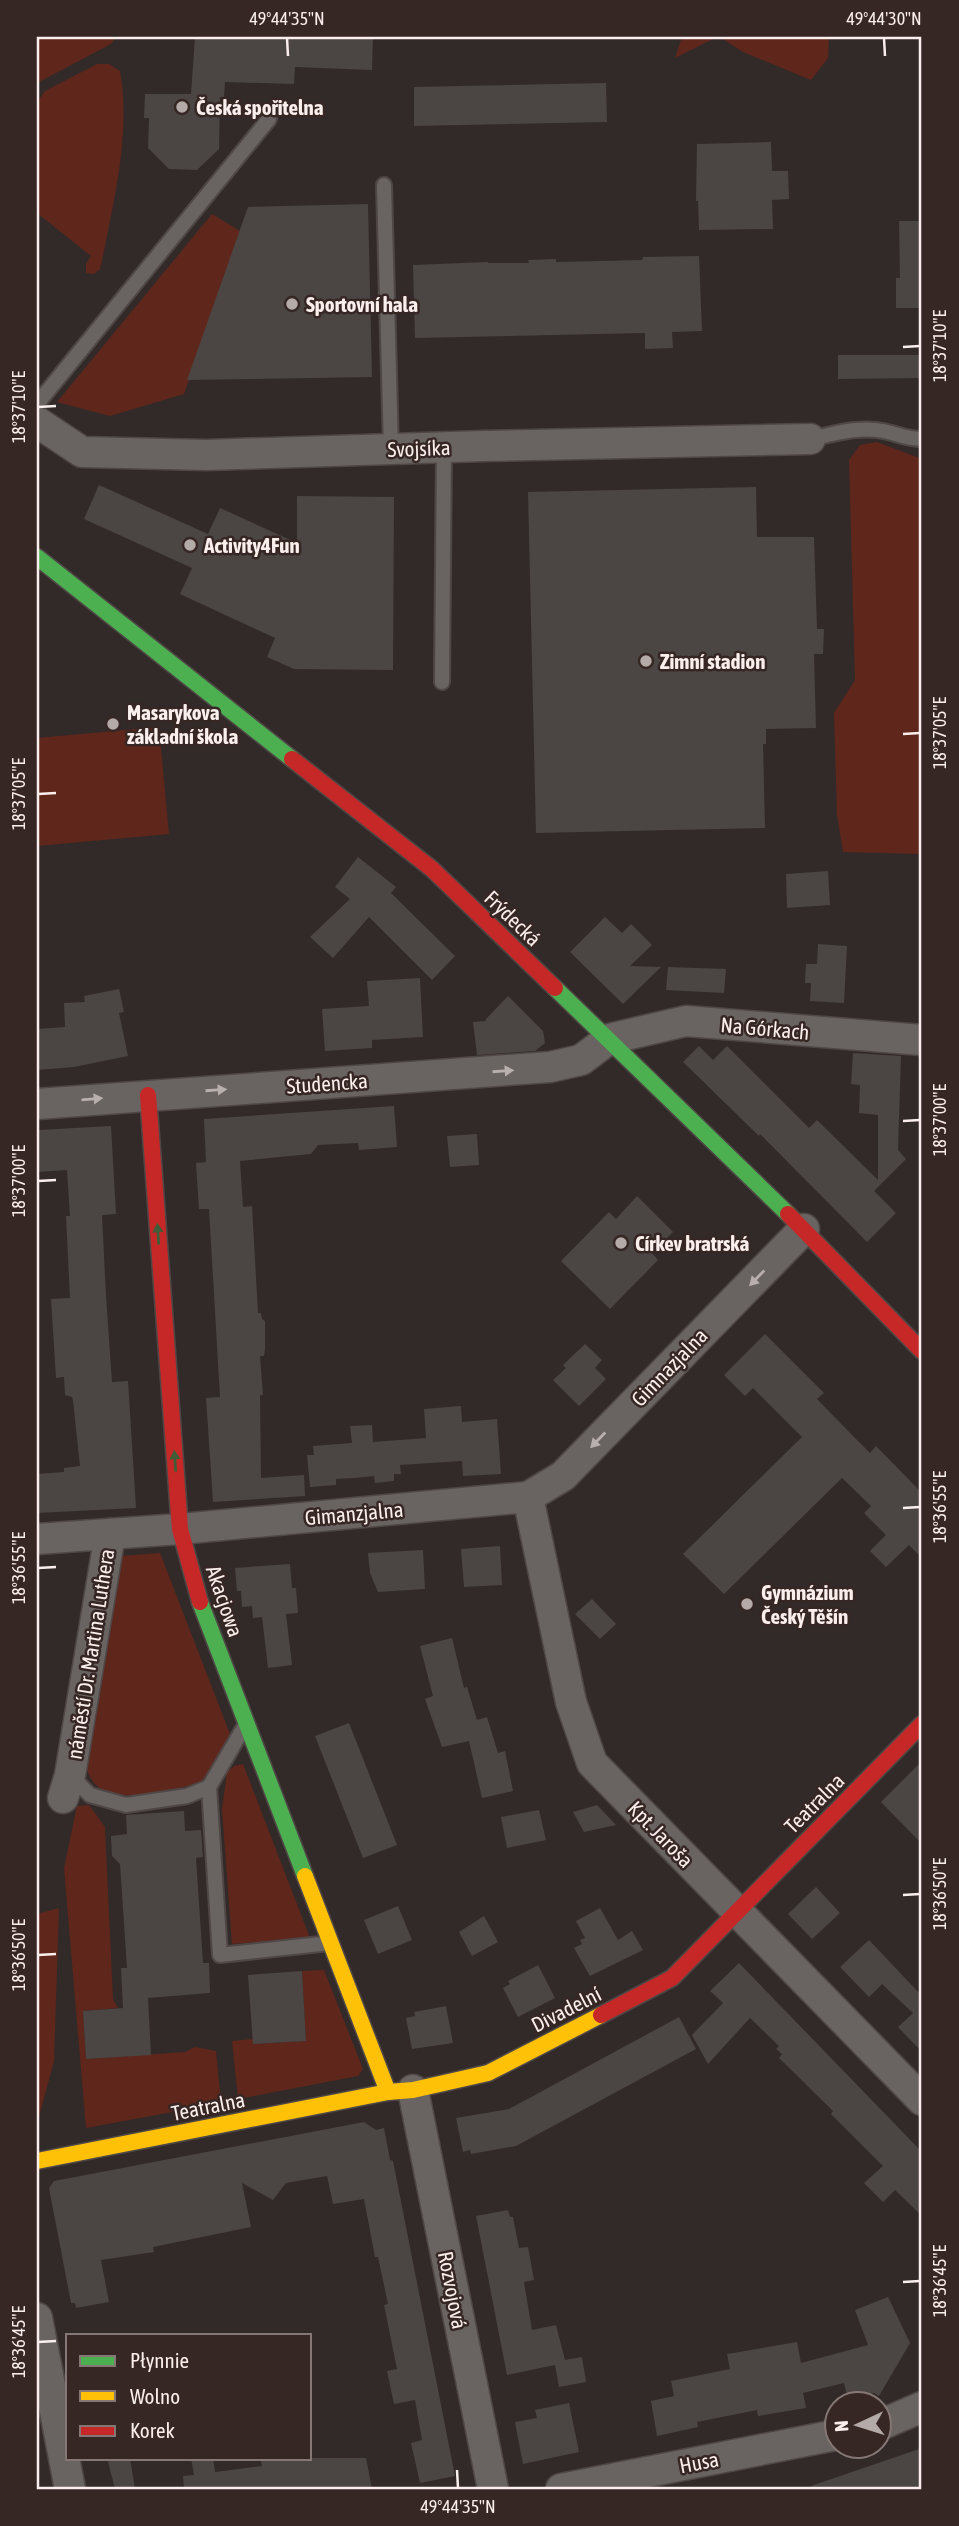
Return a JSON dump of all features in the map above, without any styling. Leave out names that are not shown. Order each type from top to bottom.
[{"type":"street","name":"Svojsíka","points":[[37,422],[82,452],[206,455],[810,439]]},
{"type":"street","name":"Frýdecká","points":[[37,558],[432,869],[804,1229],[922,1351]]},
{"type":"street","name":"Na Górkach","points":[[609,1039],[686,1021],[922,1040]]},
{"type":"street","name":"Studencka","points":[[37,1104],[550,1067],[581,1060],[609,1039]]},
{"type":"street","name":"Akacjowa","points":[[148,1095],[180,1529],[200,1602],[331,1943],[400,2091]]},
{"type":"street","name":"Gimnazjalna","points":[[528,1497],[563,1476],[804,1229]]},
{"type":"street","name":"Gimanzjalna","points":[[37,1539],[180,1529],[528,1497]]},
{"type":"street","name":"Kpt. Jaroša","points":[[528,1497],[571,1702],[592,1763],[922,2100]]},
{"type":"street","name":"náměstí Dr. Martina Luthera","points":[[66,1787],[110,1534]]},
{"type":"street","name":"Teatralna","points":[[736,1912],[922,1724]]},
{"type":"street","name":"Divadelní","points":[[400,2091],[488,2073],[672,1978],[736,1912]]},
{"type":"street","name":"Teatralna","points":[[37,2161],[400,2091]]},
{"type":"street","name":"Rozvojová","points":[[400,2091],[493,2489]]},
{"type":"street","points":[[37,2318],[70,2489]]},
{"type":"street","points":[[892,2421],[922,2407]]},
{"type":"street","name":"Husa","points":[[561,2489],[822,2438]]},
{"type":"lane","points":[[37,404],[269,120]]},
{"type":"lane","points":[[384,185],[391,449]]},
{"type":"lane","points":[[810,439],[856,429],[884,431],[906,439],[922,439]]},
{"type":"lane","points":[[442,682],[444,447]]},
{"type":"lane","points":[[246,1722],[209,1787],[220,1955],[331,1943]]},
{"type":"lane","name":"náměstí Dr. Martina Luthera","points":[[66,1787],[126,1805],[187,1796],[209,1787]]},
{"type":"shaded area","points":[[37,37],[116,37],[111,44],[37,83]]},
{"type":"shaded area","points":[[682,37],[717,37],[675,58]]},
{"type":"shaded area","points":[[720,37],[829,37],[828,58],[811,80],[743,52]]},
{"type":"shaded area","points":[[97,64],[109,64],[120,71],[124,119],[120,166],[111,214],[100,269],[94,274],[86,273],[86,264],[91,256],[37,213],[37,102],[45,91]]},
{"type":"shaded area","points":[[212,214],[240,231],[184,394],[110,416],[57,402]]},
{"type":"shaded area","points":[[877,442],[922,459],[922,854],[843,852],[837,815],[834,713],[855,680],[849,460],[860,445]]},
{"type":"shaded area","points":[[159,727],[169,834],[37,846],[37,738]]},
{"type":"shaded area","points":[[160,1553],[230,1734],[205,1781],[148,1794],[117,1794],[104,1791],[95,1784],[84,1764],[120,1556]]},
{"type":"shaded area","points":[[243,1764],[310,1938],[232,1944],[222,1809],[227,1772],[234,1766]]},
{"type":"shaded area","points":[[89,1805],[105,1827],[113,1999],[118,2008],[83,2011],[86,2059],[185,2052],[195,2047],[216,2051],[221,2103],[86,2128],[64,1868],[77,1806]]},
{"type":"shaded area","points":[[59,1908],[54,2061],[37,2124],[37,1914]]},
{"type":"shaded area","points":[[324,1970],[363,2069],[358,2076],[238,2099],[232,2041],[253,2039],[254,2044],[306,2041],[302,1971]]},
{"type":"building","points":[[195,37],[373,37],[372,70],[295,67],[294,84],[225,82],[224,97],[220,97],[219,149],[197,170],[169,169],[148,148],[149,118],[144,118],[145,94],[191,94]]},
{"type":"building","points":[[606,83],[607,122],[414,126],[414,87]]},
{"type":"building","points":[[771,142],[772,171],[788,171],[789,199],[772,200],[773,229],[699,230],[696,201],[697,144]]},
{"type":"building","name":"Sportovní hala","points":[[368,204],[372,377],[187,380],[248,207]]},
{"type":"building","points":[[899,221],[922,221],[922,308],[896,308],[896,278],[900,278]]},
{"type":"building","points":[[699,256],[702,331],[672,332],[673,348],[645,349],[645,333],[415,338],[413,265],[529,263],[528,260],[556,259],[556,262],[642,260],[643,257]]},
{"type":"building","points":[[838,355],[922,355],[922,378],[838,379]]},
{"type":"building","points":[[99,485],[208,534],[220,508],[297,543],[297,496],[394,497],[393,670],[294,669],[267,657],[275,638],[180,594],[192,568],[84,519]]},
{"type":"building","name":"Zimní stadion","points":[[756,487],[757,537],[814,537],[817,629],[824,629],[823,654],[814,654],[816,728],[766,729],[766,744],[763,744],[765,828],[536,833],[528,492]]},
{"type":"building","points":[[358,857],[396,887],[391,893],[455,956],[432,980],[369,917],[333,958],[310,937],[350,899],[335,887]]},
{"type":"building","points":[[828,871],[830,905],[787,908],[786,874]]},
{"type":"building","points":[[605,917],[622,933],[631,924],[652,945],[630,966],[661,967],[623,1004],[570,952]]},
{"type":"building","points":[[818,944],[847,946],[844,1003],[810,1001],[811,983],[805,983],[806,964],[817,964]]},
{"type":"building","points":[[668,967],[726,969],[724,993],[666,990]]},
{"type":"building","points":[[420,978],[423,1037],[372,1040],[372,1048],[325,1051],[322,1009],[369,1006],[367,981]]},
{"type":"building","points":[[119,989],[124,1012],[119,1013],[128,1056],[74,1067],[37,1070],[37,1029],[65,1027],[64,1003],[85,1002],[84,996]]},
{"type":"building","points":[[508,996],[543,1031],[545,1043],[535,1051],[477,1055],[473,1022],[486,1021]]},
{"type":"building","points":[[699,1046],[713,1060],[727,1046],[809,1128],[817,1120],[878,1180],[878,1115],[859,1113],[860,1085],[851,1084],[853,1053],[901,1056],[898,1150],[906,1159],[874,1191],[896,1213],[867,1242],[760,1134],[759,1136],[683,1062]]},
{"type":"building","points":[[394,1106],[397,1147],[359,1150],[358,1143],[318,1145],[311,1154],[240,1161],[243,1207],[252,1206],[258,1313],[261,1313],[265,1321],[264,1356],[260,1356],[263,1395],[260,1395],[261,1478],[304,1475],[305,1496],[213,1502],[206,1398],[220,1397],[209,1209],[199,1209],[196,1163],[206,1162],[204,1119]]},
{"type":"building","points":[[111,1126],[116,1214],[102,1215],[106,1296],[112,1382],[128,1381],[136,1508],[37,1513],[37,1474],[64,1472],[64,1468],[80,1466],[72,1397],[65,1395],[64,1377],[56,1378],[51,1299],[70,1298],[67,1170],[37,1172],[39,1130]]},
{"type":"building","points":[[477,1134],[479,1165],[450,1167],[447,1136]]},
{"type":"building","name":"Církev bratrská","points":[[637,1196],[673,1232],[652,1253],[658,1260],[610,1309],[561,1261],[609,1212],[616,1219]]},
{"type":"building","points":[[765,1334],[824,1393],[817,1399],[852,1435],[870,1453],[876,1446],[922,1493],[922,1558],[909,1545],[886,1567],[870,1551],[886,1535],[864,1513],[871,1506],[842,1478],[724,1594],[683,1554],[802,1437],[753,1388],[745,1396],[724,1375]]},
{"type":"building","points":[[585,1344],[602,1360],[595,1368],[606,1379],[579,1406],[553,1380],[566,1368],[563,1365]]},
{"type":"building","points":[[461,1406],[462,1422],[497,1419],[501,1474],[463,1476],[462,1461],[400,1465],[401,1474],[394,1474],[394,1481],[375,1483],[374,1476],[336,1479],[336,1485],[310,1487],[307,1455],[314,1455],[313,1446],[352,1443],[350,1426],[372,1425],[373,1442],[426,1438],[424,1409]]},
{"type":"building","points":[[500,1546],[502,1585],[464,1587],[461,1549]]},
{"type":"building","points":[[423,1550],[425,1589],[378,1592],[370,1573],[368,1553]]},
{"type":"building","points":[[290,1564],[298,1613],[286,1614],[292,1665],[268,1668],[262,1617],[253,1618],[252,1606],[242,1607],[235,1568]]},
{"type":"building","points":[[592,1599],[616,1624],[600,1639],[575,1614]]},
{"type":"building","points":[[452,1638],[464,1688],[467,1687],[477,1720],[487,1717],[498,1753],[505,1751],[513,1791],[482,1798],[469,1741],[442,1747],[425,1699],[433,1696],[420,1646]]},
{"type":"building","points":[[349,1723],[397,1845],[363,1858],[315,1736]]},
{"type":"building","points":[[922,1761],[922,1844],[881,1802]]},
{"type":"building","points":[[597,1805],[616,1825],[584,1832],[573,1812]]},
{"type":"building","points":[[539,1810],[546,1840],[507,1848],[501,1817]]},
{"type":"building","points":[[184,1811],[185,1831],[201,1830],[203,1857],[196,1858],[203,1963],[209,1963],[210,1993],[148,1998],[151,2055],[86,2059],[83,2011],[123,2008],[121,1968],[127,1968],[120,1864],[112,1856],[111,1836],[127,1834],[126,1815]]},
{"type":"building","points":[[816,1887],[840,1913],[812,1939],[788,1914]]},
{"type":"building","points":[[398,1906],[412,1940],[378,1954],[364,1920]]},
{"type":"building","points":[[600,1908],[618,1940],[632,1931],[643,1950],[590,1976],[574,1948],[582,1944],[580,1940],[585,1938],[576,1921]]},
{"type":"building","points":[[484,1916],[498,1942],[472,1956],[459,1932]]},
{"type":"building","points":[[869,1940],[922,1996],[922,2052],[898,2027],[913,2013],[882,1984],[869,1997],[840,1967]]},
{"type":"building","points":[[739,1963],[922,2152],[922,2216],[895,2190],[883,2202],[864,2183],[883,2166],[831,2114],[833,2111],[779,2058],[782,2054],[776,2049],[779,2046],[750,2018],[708,2064],[692,2035],[723,2003],[710,1991]]},
{"type":"building","points":[[538,1965],[555,1998],[518,2017],[503,1988],[510,1984],[508,1981]]},
{"type":"building","points":[[302,1971],[306,2041],[253,2044],[248,1975]]},
{"type":"building","points":[[446,2006],[453,2043],[412,2049],[406,2018],[415,2016],[414,2012]]},
{"type":"building","points":[[679,2017],[696,2049],[516,2146],[471,2154],[470,2150],[463,2152],[456,2118],[509,2109]]},
{"type":"building","points":[[364,2122],[376,2130],[384,2128],[390,2160],[393,2161],[455,2476],[420,2483],[411,2443],[422,2440],[415,2400],[394,2404],[387,2371],[397,2369],[384,2305],[388,2304],[378,2257],[375,2257],[364,2199],[333,2204],[327,2176],[286,2183],[273,2200],[242,2183],[251,2227],[153,2247],[154,2252],[101,2260],[109,2302],[76,2308],[75,2303],[71,2303],[49,2188],[54,2181]]},
{"type":"building","points":[[508,2210],[510,2217],[513,2217],[519,2248],[528,2247],[534,2280],[524,2282],[532,2330],[556,2325],[565,2360],[582,2357],[586,2382],[559,2387],[555,2365],[507,2375],[476,2216]]},
{"type":"building","points":[[888,2297],[910,2343],[883,2390],[846,2390],[844,2383],[803,2393],[806,2408],[758,2416],[757,2410],[697,2422],[698,2427],[657,2436],[651,2401],[674,2396],[671,2381],[730,2369],[727,2354],[797,2342],[801,2363],[868,2345],[855,2310]]},
{"type":"building","points":[[569,2403],[579,2452],[523,2464],[515,2422],[537,2418],[535,2410]]},
{"type":"building","points":[[922,2448],[922,2489],[812,2489],[811,2486]]},
{"type":"building","points":[[366,2458],[372,2489],[184,2489],[183,2476],[194,2475],[191,2460],[213,2460],[215,2472],[262,2466],[260,2460]]},
{"type":"building","points":[[108,2460],[130,2460],[135,2489],[115,2489]]},
{"type":"traffic: fast","points":[[37,557],[292,759]]},
{"type":"traffic: fast","points":[[555,988],[788,1214]]},
{"type":"traffic: fast","points":[[200,1602],[305,1876]]},
{"type":"traffic: slow","points":[[305,1876],[388,2092]]},
{"type":"traffic: slow","points":[[37,2161],[388,2092],[413,2090],[488,2073],[601,2015]]},
{"type":"traffic: jam","points":[[292,759],[432,869],[555,988]]},
{"type":"traffic: jam","points":[[148,1095],[180,1529],[200,1602]]},
{"type":"traffic: jam","points":[[788,1214],[922,1351]]},
{"type":"traffic: jam","points":[[601,2015],[672,1978],[922,1724]]},
{"type":"place","name":"Česká spořitelna","points":[[182,107]]},
{"type":"place","name":"Sportovní hala","points":[[292,304]]},
{"type":"place","name":"Activity4Fun","points":[[190,545]]},
{"type":"place","name":"Zimní stadion","points":[[646,661]]},
{"type":"place","name":"Masarykova základní škola","points":[[113,724]]},
{"type":"place","name":"Církev bratrská","points":[[621,1243]]},
{"type":"place","name":"Gymnázium Český Těšín","points":[[747,1604]]}]
